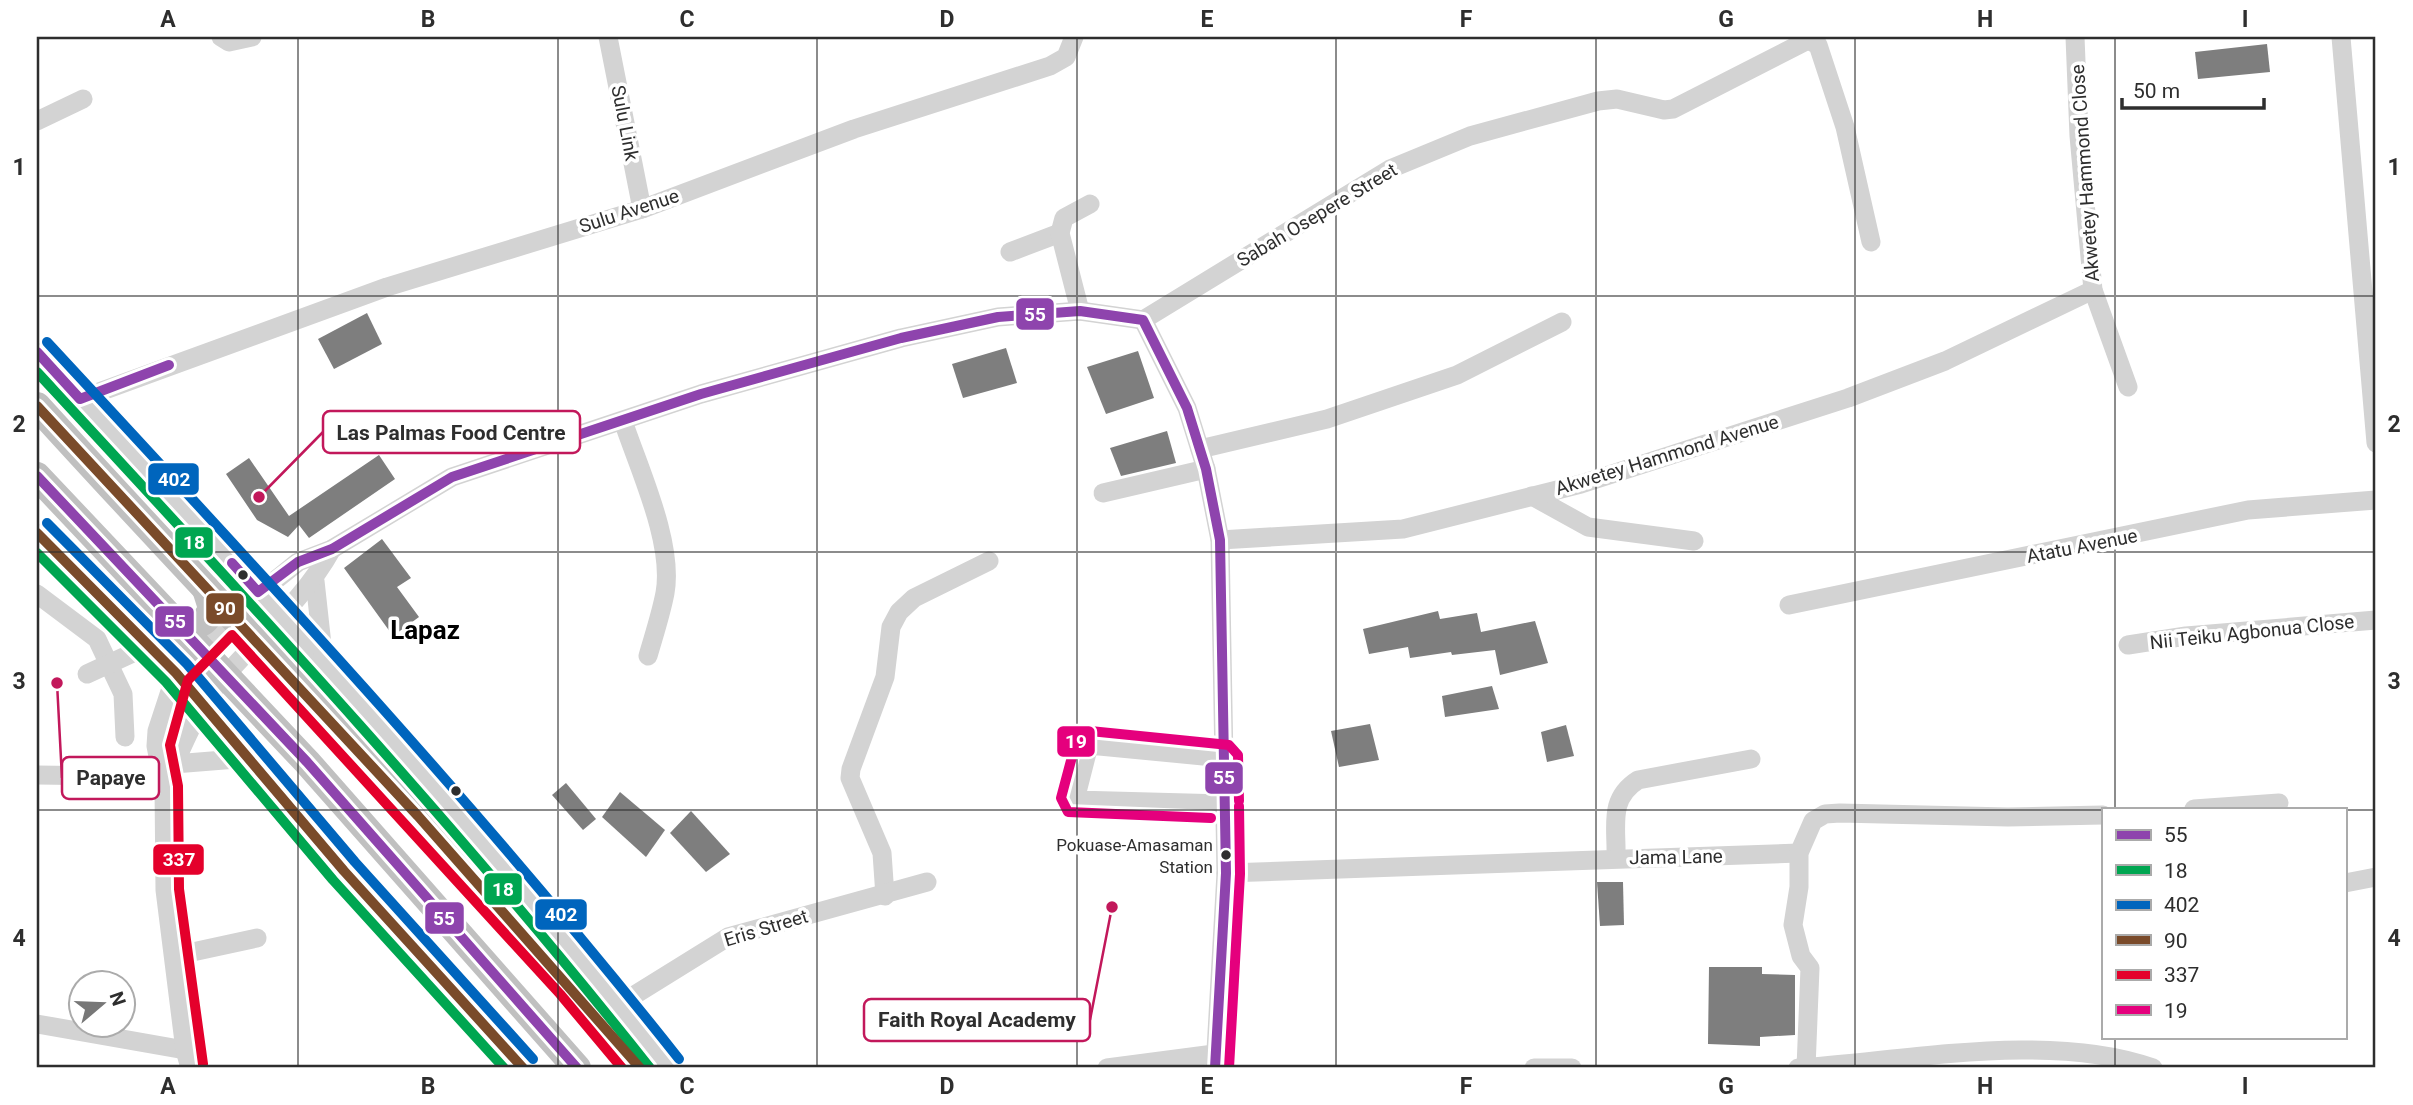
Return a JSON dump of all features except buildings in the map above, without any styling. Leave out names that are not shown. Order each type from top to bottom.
[{"type":"highway","points":[[37,406],[258,642],[571,985],[640,1068]]},
{"type":"highway","points":[[37,476],[307,762],[576,1068]]},
{"type":"highway","points":[[173,622],[190,627],[204,621],[212,608],[206,589]]},
{"type":"highway","points":[[246,697],[241,680],[249,666],[264,660],[279,665]]},
{"type":"street","points":[[221,37],[229,42],[252,37]]},
{"type":"street","name":"Sulu Link","points":[[608,37],[642,209]]},
{"type":"street","name":"Sulu Avenue","points":[[80,399],[387,286],[642,209],[854,129],[1050,66],[1066,57],[1074,37]]},
{"type":"street","name":"Akwetey Hammond Close","points":[[2075,37],[2085,217],[2093,290],[2128,387]]},
{"type":"street","points":[[2341,37],[2376,443]]},
{"type":"street","name":"Sabah Osepere Street","points":[[1143,320],[1390,169],[1470,136],[1598,101],[1617,99],[1664,110],[1673,109],[1808,40],[1814,42],[1820,50],[1845,127],[1871,242]]},
{"type":"street","points":[[37,121],[83,99]]},
{"type":"street","points":[[1080,311],[1060,233],[1064,218],[1090,204]]},
{"type":"street","points":[[1010,252],[1060,233]]},
{"type":"street","name":"Akwetey Hammond Avenue","points":[[1220,540],[1378,533],[1532,496],[1849,398],[1945,361],[2093,290]]},
{"type":"street","points":[[37,1024],[187,1059],[165,890],[166,773],[157,730],[176,673],[232,615],[298,562],[332,549],[452,477],[701,394],[901,338],[998,317],[1080,311],[1143,320],[1187,408],[1206,469],[1220,540],[1226,873],[1215,1061],[1107,1068]]},
{"type":"street","points":[[1200,449],[1327,419],[1457,376],[1562,322]]},
{"type":"street","points":[[37,352],[324,663],[620,1004],[667,1068]]},
{"type":"street","points":[[623,421],[656,522],[666,570],[665,592],[648,656]]},
{"type":"street","points":[[1103,493],[1206,469]]},
{"type":"street","points":[[1532,496],[1588,527],[1694,541]]},
{"type":"street","name":"Atatu Avenue","points":[[1789,605],[2248,510],[2376,500]]},
{"type":"street","points":[[37,533],[44,552],[150,645],[176,673],[344,871],[523,1068]]},
{"type":"street","points":[[166,773],[203,704],[225,676],[315,581],[332,549]]},
{"type":"street","points":[[885,896],[882,853],[850,778],[850,769],[885,677],[891,627],[899,612],[914,598],[989,561]]},
{"type":"street","points":[[315,581],[324,663]]},
{"type":"street","points":[[37,594],[97,639],[123,694],[125,737]]},
{"type":"street","name":"Nii Teiku Agbonua Close","points":[[2128,645],[2186,636],[2376,620]]},
{"type":"street","points":[[87,674],[150,645]]},
{"type":"street","points":[[1224,758],[1088,745],[1075,800],[1225,804]]},
{"type":"street","points":[[37,775],[110,776],[166,773],[248,758]]},
{"type":"street","points":[[1616,857],[1617,802],[1628,786],[1638,780],[1751,759]]},
{"type":"street","points":[[2208,808],[2279,803]]},
{"type":"street","points":[[1807,1068],[1810,968],[1801,956],[1793,925],[1799,887],[1799,853],[1813,821],[1825,814],[2102,815]]},
{"type":"street","name":"Jama Lane","points":[[1226,873],[1616,857],[1679,859],[1799,853]]},
{"type":"street","points":[[2346,883],[2376,877]]},
{"type":"street","name":"Eris Street","points":[[620,1004],[728,937],[927,883]]},
{"type":"street","points":[[174,956],[257,938]]},
{"type":"street","points":[[1798,1068],[2033,1050],[2120,1056],[2153,1068]]},
{"type":"street","points":[[1534,1068],[1572,1068]]},
{"type":"transit line","name":"55","points":[[232,563],[258,592],[298,562],[332,549],[452,477],[701,394],[901,338],[998,317],[1080,311],[1143,320],[1187,408],[1206,469],[1220,540],[1226,873],[1215,1068]]},
{"type":"transit line","name":"402","points":[[47,342],[370,694],[527,874],[679,1059]]},
{"type":"transit line","name":"55","points":[[37,352],[80,399],[169,365]]},
{"type":"transit line","name":"18","points":[[37,372],[273,628],[427,801],[650,1068]]},
{"type":"transit line","name":"90","points":[[37,406],[418,816],[640,1068]]},
{"type":"transit line","name":"55","points":[[37,476],[307,762],[577,1068]]},
{"type":"transit line","name":"402","points":[[47,523],[187,664],[355,862],[533,1059]]},
{"type":"transit line","name":"90","points":[[37,533],[176,673],[344,871],[523,1068]]},
{"type":"transit line","name":"18","points":[[37,553],[166,682],[333,880],[504,1068]]},
{"type":"transit line","name":"337","points":[[203,1064],[179,889],[178,786],[170,745],[188,680],[232,635],[560,994],[622,1068]]},
{"type":"transit line","name":"19","points":[[1211,818],[1068,812],[1061,798],[1077,738],[1090,731],[1229,745],[1238,755],[1239,801]]},
{"type":"transit line","name":"19","points":[[1229,1068],[1240,874],[1239,806]]},
{"type":"place","name":"Las Palmas Food Centre","points":[[259,497]]},
{"type":"place","name":"Papaye","points":[[57,683]]},
{"type":"place","name":"Pokuase-Amasaman Station","points":[[1226,855]]},
{"type":"place","name":"Faith Royal Academy","points":[[1112,907]]},
{"type":"district","name":"Lapaz","points":[[425,630]]}]
